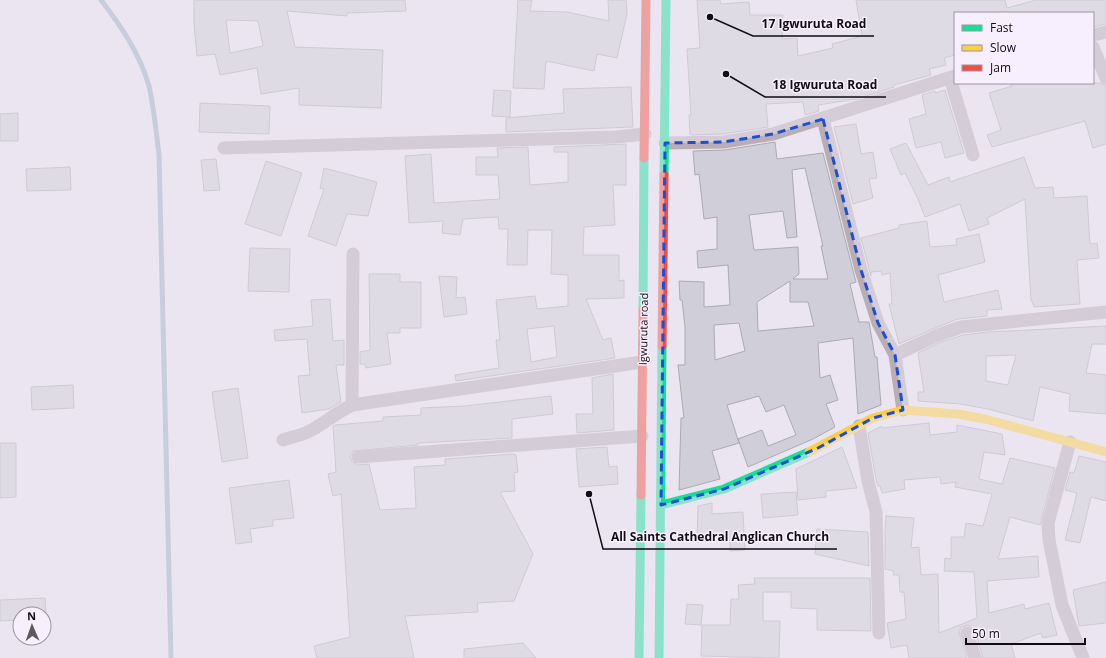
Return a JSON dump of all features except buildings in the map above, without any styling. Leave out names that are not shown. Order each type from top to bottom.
[{"type":"main road","name":"Igwuruta road","points":[[639,658],[646,0]]},
{"type":"main road","name":"Igwuruta road","points":[[659,658],[666,0]]},
{"type":"main road","points":[[661,505],[724,489],[818,448],[874,418],[903,410],[958,414],[1106,452]]},
{"type":"street","points":[[1094,35],[1106,32]]},
{"type":"street","points":[[1094,49],[1106,78]]},
{"type":"street","points":[[665,143],[724,142],[773,134],[952,77],[973,155]]},
{"type":"street","points":[[823,119],[861,270],[878,323],[895,355],[903,410]]},
{"type":"street","points":[[224,148],[616,137],[645,134]]},
{"type":"street","points":[[352,405],[353,254]]},
{"type":"street","points":[[895,355],[938,335],[961,327],[1106,312]]},
{"type":"street","points":[[283,440],[308,432],[339,411],[352,405],[642,362]]},
{"type":"street","points":[[859,426],[868,481],[876,512],[879,633]]},
{"type":"street","points":[[358,457],[642,436]]},
{"type":"street","points":[[1070,442],[1048,523],[1049,540],[1062,605],[1083,658]]},
{"type":"street","points":[[967,632],[975,658]]},
{"type":"highlighted area","points":[[823,119],[861,270],[878,323],[895,355],[903,410],[873,418],[818,448],[724,489],[661,505],[665,143],[724,142],[773,134]]},
{"type":"waterway","points":[[101,0],[116,20],[141,63],[149,86],[159,154],[171,658]]},
{"type":"traffic: fast","points":[[664,175],[666,0]]},
{"type":"traffic: fast","points":[[643,310],[644,158]]},
{"type":"traffic: fast","points":[[659,658],[662,346]]},
{"type":"traffic: fast","points":[[661,505],[724,489],[809,452]]},
{"type":"traffic: fast","points":[[639,658],[641,495]]},
{"type":"traffic: slow","points":[[809,452],[873,418],[903,410],[958,414],[985,419],[1106,452]]},
{"type":"traffic: jam","points":[[644,158],[646,0]]},
{"type":"traffic: jam","points":[[662,346],[664,175]]},
{"type":"traffic: jam","points":[[641,495],[643,310]]},
{"type":"place","name":"17 Igwuruta Road","points":[[710,17]]},
{"type":"place","name":"18 Igwuruta Road","points":[[726,74]]},
{"type":"place","name":"All Saints Cathedral Anglican Church","points":[[589,494]]}]
